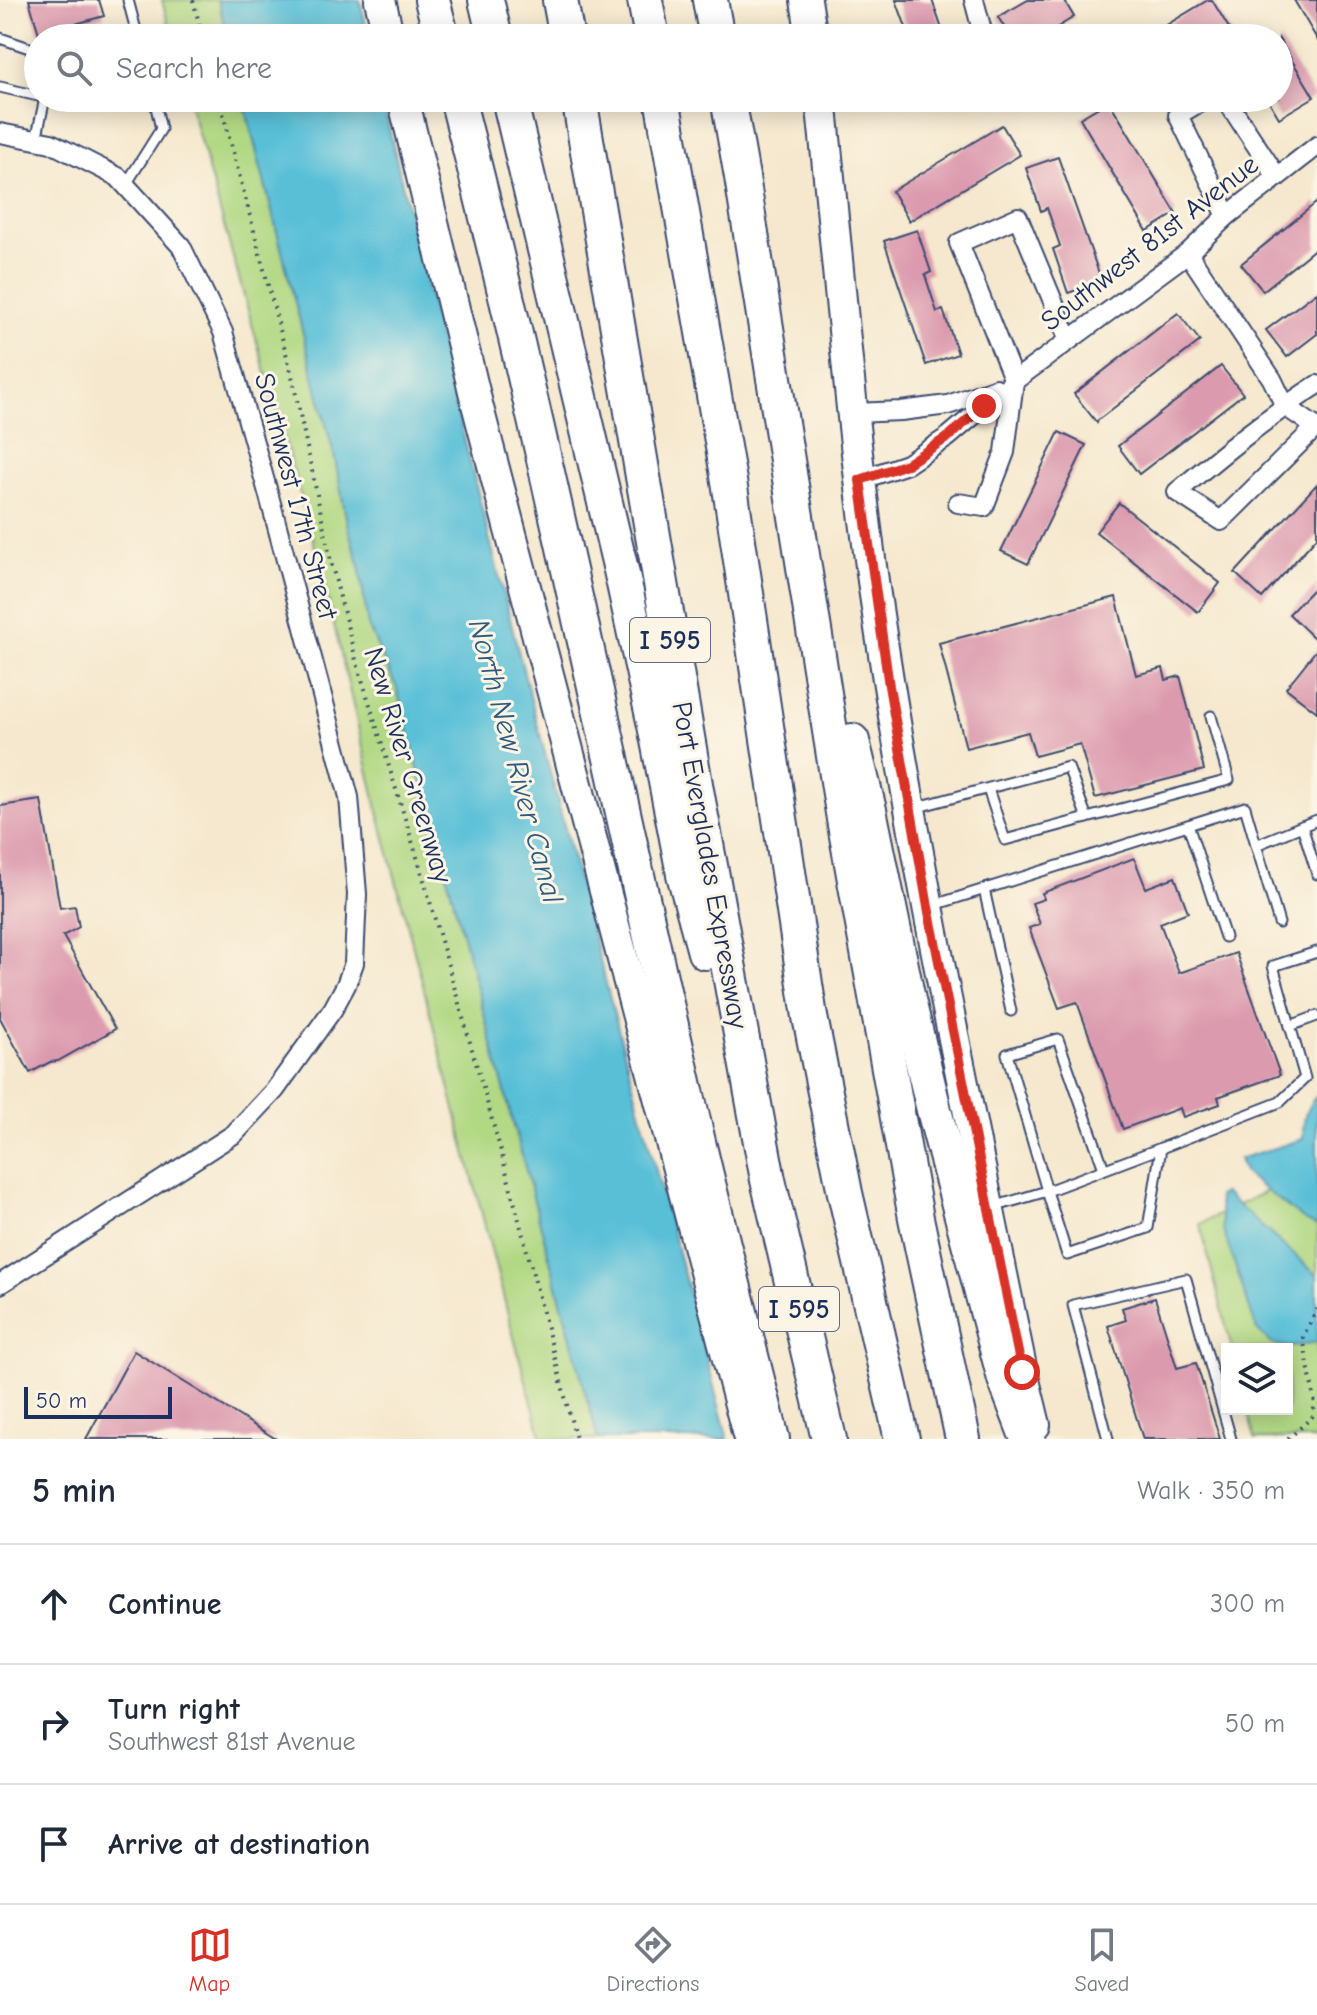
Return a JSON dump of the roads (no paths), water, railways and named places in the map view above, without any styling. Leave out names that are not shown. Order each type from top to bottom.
[{"type":"highway","points":[[432,0],[438,24]]},
{"type":"highway","points":[[486,0],[492,24]]},
{"type":"highway","points":[[560,0],[564,24]]},
{"type":"highway","points":[[645,0],[649,24]]},
{"type":"highway","points":[[710,0],[714,24]]},
{"type":"highway","points":[[461,112],[499,260],[680,1066],[772,1439]]},
{"type":"highway","points":[[512,112],[621,570],[684,874],[768,1180]]},
{"type":"highway","name":"Port Everglades Expressway","points":[[581,112],[693,775],[768,1180],[829,1439]]},
{"type":"highway","points":[[664,112],[729,481],[810,1017],[845,1193],[902,1439]]},
{"type":"highway","points":[[730,112],[844,819],[907,1172],[963,1439]]},
{"type":"highway","points":[[795,504],[869,810],[934,1110],[1005,1379],[1028,1439]]},
{"type":"main road","points":[[380,0],[386,24]]},
{"type":"main road","points":[[806,0],[810,24]]},
{"type":"main road","points":[[406,112],[478,408],[749,1439]]},
{"type":"main road","points":[[822,112],[860,480],[885,657],[928,907],[1022,1372],[1039,1439]]},
{"type":"street","points":[[974,0],[980,24]]},
{"type":"street","points":[[1183,112],[1178,115],[1227,216]]},
{"type":"street","points":[[1234,112],[1277,177]]},
{"type":"street","name":"Southwest 17th Street","points":[[0,133],[51,143],[118,177],[181,246],[223,332],[349,797],[357,894],[354,963],[346,985],[333,1009],[275,1090],[234,1134],[0,1284]]},
{"type":"street","name":"Southwest 81st Avenue","points":[[860,480],[907,464],[948,437],[1014,381],[1188,253],[1227,216],[1317,146]]},
{"type":"street","points":[[958,503],[984,507],[1005,452],[1014,381],[959,243],[1018,217],[1069,340]]},
{"type":"street","points":[[1188,253],[1272,379],[1285,406],[1316,428],[1221,521],[1177,492],[1285,406],[1317,385]]},
{"type":"street","name":"Southwest 81st Avenue","points":[[854,413],[948,405],[1014,381]]},
{"type":"lane","points":[[128,0],[134,24]]},
{"type":"lane","points":[[0,38],[24,46]]},
{"type":"lane","points":[[0,87],[24,93]]},
{"type":"lane","points":[[36,140],[42,112]]},
{"type":"lane","points":[[125,186],[161,129],[157,112]]},
{"type":"lane","points":[[988,789],[1005,840],[1229,780],[1211,716]]},
{"type":"lane","points":[[911,809],[1068,767],[1087,818]]},
{"type":"lane","points":[[928,907],[1245,807],[1279,923]]},
{"type":"lane","points":[[1256,845],[1317,820]]},
{"type":"lane","points":[[1188,825],[1225,937]]},
{"type":"lane","points":[[1302,826],[1317,874]]},
{"type":"lane","points":[[984,889],[1011,1011]]},
{"type":"lane","points":[[989,1209],[1047,1191],[1280,1102],[1305,1078],[1273,966],[1317,952]]},
{"type":"lane","points":[[1290,1026],[1317,1016]]},
{"type":"lane","points":[[1104,1169],[1058,1039],[1007,1054],[1067,1255],[1148,1228],[1161,1148]]},
{"type":"lane","points":[[1108,1439],[1073,1305],[1186,1279],[1231,1439]]},
{"type":"water","points":[[218,0],[360,0],[366,24],[224,24]]},
{"type":"water","name":"North New River Canal","points":[[247,112],[385,112],[506,602],[728,1439],[598,1439],[396,686],[368,626],[359,563],[348,528],[335,459]]},
{"type":"water","points":[[1317,1096],[1316,1226],[1245,1174],[1239,1159],[1303,1139],[1307,1110]]},
{"type":"water","points":[[1224,1193],[1317,1275],[1317,1342],[1293,1346],[1293,1343],[1271,1343],[1257,1330],[1223,1230],[1218,1196]]}]
